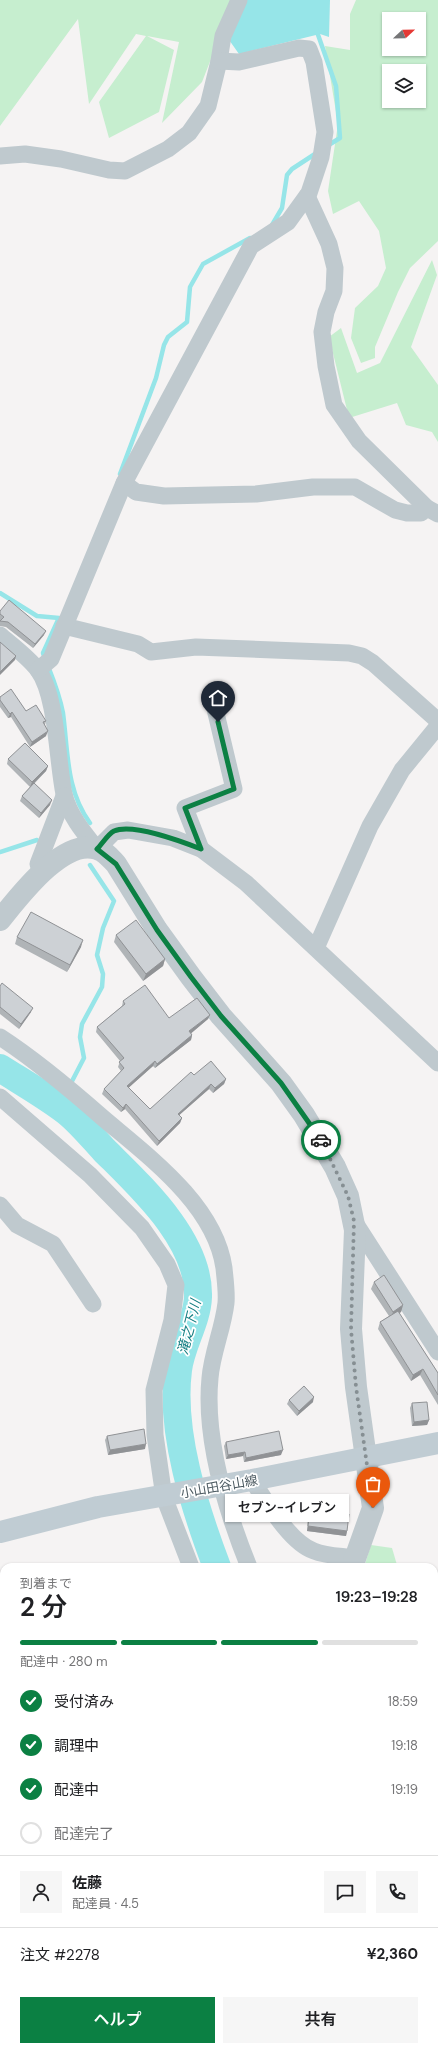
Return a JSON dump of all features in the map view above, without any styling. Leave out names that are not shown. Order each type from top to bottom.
[{"type":"main road","name":"小山田谷山線","points":[[0,1532],[98,1507],[167,1496],[367,1459],[438,1443]]},
{"type":"street","points":[[0,156],[25,154],[61,159],[109,170],[125,171],[168,149],[189,133],[208,106],[219,61],[223,36],[239,0]]},
{"type":"street","points":[[219,61],[238,62],[299,48],[309,49],[314,62],[325,132],[321,157],[306,196],[288,222],[251,246],[124,483],[64,626],[44,665],[64,796],[80,827],[97,849],[116,864],[157,930],[221,1016],[281,1083],[304,1115],[335,1167],[348,1196],[354,1221],[351,1329],[356,1387],[373,1508],[353,1563],[314,1551],[302,1545],[280,1523],[252,1480]]},
{"type":"street","points":[[306,196],[329,244],[335,268],[334,291],[326,312],[322,332],[326,366],[334,405],[359,441],[433,511]]},
{"type":"street","points":[[124,483],[136,492],[164,496],[256,494],[313,487],[355,487],[395,510],[407,513],[433,511]]},
{"type":"street","points":[[64,626],[138,644],[151,652],[196,647],[349,653],[362,656],[373,663],[438,722]]},
{"type":"street","points":[[0,635],[44,665]]},
{"type":"street","points":[[201,849],[185,808],[234,789],[215,709]]},
{"type":"street","points":[[316,948],[370,826],[402,770],[438,726]]},
{"type":"street","points":[[41,872],[38,864],[64,796]]},
{"type":"street","points":[[97,849],[114,832],[128,830],[173,838],[201,849],[246,883],[438,1063]]},
{"type":"street","points":[[0,920],[41,872],[74,851],[86,848],[97,849]]},
{"type":"street","points":[[0,1038],[44,1067],[162,1168],[196,1208],[211,1230],[220,1251],[226,1303],[210,1377],[209,1403],[211,1433],[218,1486],[247,1563]]},
{"type":"street","points":[[0,1097],[90,1175],[142,1228],[167,1264],[176,1284],[172,1320],[154,1390],[155,1435],[167,1496],[190,1563]]},
{"type":"street","points":[[0,1205],[17,1225],[53,1244],[93,1304]]},
{"type":"street","points":[[354,1221],[438,1352]]},
{"type":"green space","points":[[0,0],[234,0],[202,82],[162,123],[179,42],[147,36],[174,50],[159,112],[109,138],[99,102],[146,36],[136,34],[89,104],[78,19],[0,126]]},
{"type":"green space","points":[[356,0],[438,0],[438,241],[410,268],[398,292],[375,347],[375,358],[361,363],[351,338],[355,308],[378,286],[386,268],[379,231],[359,201],[333,214],[328,191],[338,124],[325,46],[350,50],[350,14]]},
{"type":"green space","points":[[432,260],[437,275],[411,347],[438,385],[438,442],[432,432],[406,425],[397,403],[349,418],[329,337],[341,328],[357,373],[380,363]]},
{"type":"green space","points":[[371,1545],[392,1548],[396,1563],[365,1563]]},
{"type":"water","points":[[244,0],[330,0],[329,37],[320,34],[239,54],[227,37]]},
{"type":"building","points":[[9,600],[46,631],[35,644],[8,622],[0,621],[4,617],[0,614],[0,611]]},
{"type":"building","points":[[0,642],[16,656],[0,672]]},
{"type":"building","points":[[11,689],[26,711],[36,705],[46,721],[43,722],[48,731],[32,742],[12,712],[10,714],[0,700],[0,697]]},
{"type":"building","points":[[25,743],[48,766],[32,782],[8,759]]},
{"type":"building","points":[[34,783],[52,800],[41,813],[22,796]]},
{"type":"building","points":[[31,912],[83,940],[70,965],[17,937]]},
{"type":"building","points":[[136,920],[165,959],[146,974],[116,935]]},
{"type":"building","points":[[2,983],[33,1008],[21,1024],[0,1007],[0,986]]},
{"type":"building","points":[[145,985],[169,1018],[197,998],[210,1015],[189,1031],[192,1035],[157,1064],[155,1061],[127,1086],[150,1109],[191,1072],[194,1075],[211,1061],[226,1079],[215,1088],[211,1084],[178,1114],[182,1118],[159,1141],[126,1104],[123,1108],[104,1089],[124,1068],[119,1062],[124,1058],[97,1027],[125,1004],[123,1001]]},
{"type":"building","points":[[384,1275],[403,1305],[393,1312],[374,1282]]},
{"type":"building","points":[[398,1311],[438,1373],[438,1395],[423,1369],[413,1375],[380,1322]]},
{"type":"building","points":[[304,1386],[314,1397],[299,1411],[289,1400]]},
{"type":"building","points":[[427,1402],[429,1420],[414,1422],[412,1403]]},
{"type":"building","points":[[144,1429],[146,1444],[110,1450],[107,1436]]},
{"type":"building","points":[[279,1431],[283,1450],[246,1458],[245,1452],[228,1455],[226,1442]]},
{"type":"building","points":[[310,1509],[349,1514],[347,1531],[308,1526]]},
{"type":"waterway","points":[[316,29],[336,86],[340,138],[327,146]]},
{"type":"waterway","points":[[272,225],[282,208],[287,175],[292,169],[318,152]]},
{"type":"waterway","points":[[120,474],[156,378],[164,345],[168,337],[187,322],[190,287],[203,264],[250,238]]},
{"type":"waterway","points":[[0,593],[37,616],[59,618]]},
{"type":"waterway","points":[[45,659],[43,653],[58,620]]},
{"type":"waterway","points":[[48,666],[59,695],[63,713],[67,756],[72,784],[76,798],[90,823]]},
{"type":"waterway","points":[[0,852],[37,840]]},
{"type":"waterway","points":[[70,1085],[84,1058],[80,1037],[82,1024],[102,987],[103,974],[97,955],[103,928],[114,901],[90,865]]},
{"type":"waterway","name":"滝之下川","points":[[0,1068],[50,1100],[76,1120],[150,1197],[179,1235],[189,1255],[196,1276],[198,1297],[195,1315],[182,1352],[178,1370],[176,1394],[178,1419],[186,1470],[200,1520],[216,1563]]},
{"type":"waterway","points":[[59,1106],[67,1092]]},
{"type":"way so far","points":[[321,1140],[348,1196],[354,1221],[354,1268],[351,1329],[356,1387],[373,1508]]},
{"type":"place","name":"セブン-イレブン","points":[[373,1508]]},
{"type":"route","points":[[218,722],[234,789],[185,808],[201,849],[173,838],[128,830],[114,832],[97,849],[107,855],[116,864],[157,930],[191,977],[221,1016],[281,1083],[321,1140]]}]
